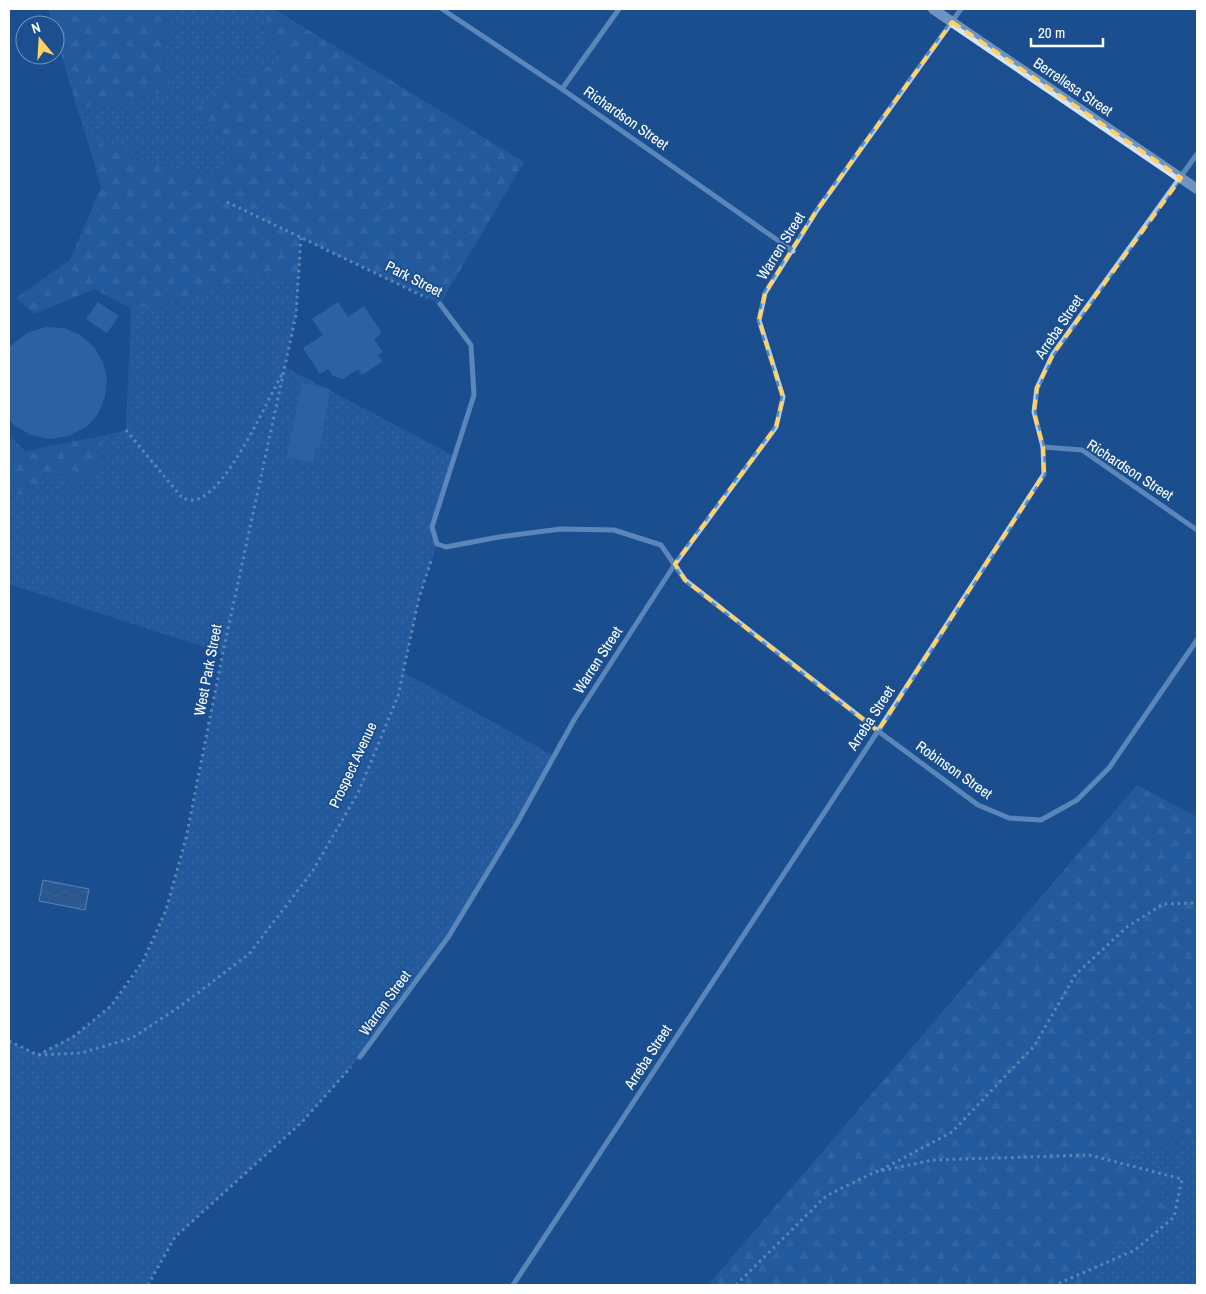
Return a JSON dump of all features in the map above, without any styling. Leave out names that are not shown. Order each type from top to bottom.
[{"type":"main road","name":"Berrellesa Street","points":[[933,9],[1197,189]]},
{"type":"street","name":"Richardson Street","points":[[442,9],[562,89],[793,251]]},
{"type":"street","points":[[562,89],[619,9]]},
{"type":"street","name":"Warren Street","points":[[360,1058],[449,936],[516,825],[574,720],[675,564],[776,427],[783,397],[759,320],[766,293],[818,210],[961,9]]},
{"type":"street","name":"Arreba Street","points":[[513,1285],[878,731],[1044,474],[1044,447],[1034,412],[1037,388],[1053,354],[1197,154]]},
{"type":"street","name":"Park Street","points":[[437,544],[432,527],[474,395],[471,346],[440,304]]},
{"type":"street","name":"Richardson Street","points":[[1044,447],[1082,450],[1197,530]]},
{"type":"street","points":[[437,544],[446,547],[499,537],[561,530],[614,530],[661,545],[675,564]]},
{"type":"street","name":"Robinson Street","points":[[675,564],[685,580],[878,731],[978,805],[1009,818],[1041,820],[1077,800],[1109,768],[1197,640]]},
{"type":"path","name":"Park Street","points":[[227,202],[440,304]]},
{"type":"path","name":"West Park Street","points":[[38,1055],[73,1037],[111,1006],[144,961],[166,910],[186,838],[223,652],[296,316],[301,238]]},
{"type":"path","points":[[126,430],[183,499],[198,500],[215,488],[245,445],[285,367]]},
{"type":"path","name":"Prospect Avenue","points":[[9,1041],[38,1055],[81,1053],[132,1038],[249,954],[312,872],[358,793],[398,696],[419,598],[437,544]]},
{"type":"path","points":[[736,1285],[826,1196],[952,1132],[1034,1046],[1076,974],[1127,927],[1163,904],[1197,903]]},
{"type":"path","name":"Warren Street","points":[[148,1285],[175,1237],[302,1122],[360,1058]]},
{"type":"path","points":[[875,1172],[933,1160],[1089,1155],[1182,1179],[1174,1217],[1135,1250],[1055,1285]]},
{"type":"highlighted area","points":[[952,22],[1181,178],[1053,354],[1037,388],[1034,412],[1043,447],[1044,474],[878,731],[685,580],[675,564],[776,427],[783,397],[759,320],[765,293],[817,210]]},
{"type":"green space","points":[[48,9],[179,9],[171,12],[163,64],[173,91],[77,108],[64,65],[65,15],[50,15]]},
{"type":"green space","points":[[179,9],[269,9],[263,32],[290,60],[233,79],[194,112],[236,152],[213,180],[172,169],[87,139],[77,108],[173,91],[163,64],[171,12]]},
{"type":"green space","points":[[269,9],[274,9],[524,162],[440,304],[301,238],[299,277],[247,276],[194,296],[131,309],[95,289],[34,314],[16,298],[70,260],[101,187],[87,139],[172,169],[213,180],[236,152],[193,112],[233,79],[290,60],[263,32]]},
{"type":"green space","points":[[247,276],[299,277],[296,315],[285,367],[454,456],[432,527],[437,544],[419,598],[403,672],[554,756],[449,936],[360,1057],[302,1122],[175,1237],[148,1285],[9,1285],[9,1041],[38,1055],[67,1040],[94,1021],[110,1006],[129,983],[145,957],[159,929],[179,867],[223,653],[9,584],[9,492],[28,496],[48,471],[101,468],[102,436],[126,430],[131,309],[194,296]]},
{"type":"green space","points":[[9,435],[25,451],[102,436],[101,468],[74,484],[48,471],[28,496],[9,492]]},
{"type":"green space","points":[[1137,785],[1197,817],[1197,1136],[1125,1150],[1176,1211],[1065,1274],[1110,1285],[708,1285]]},
{"type":"green space","points":[[1197,1136],[1197,1285],[1110,1285],[1064,1274],[1176,1211],[1124,1150]]},
{"type":"water","points":[[43,880],[89,889],[85,910],[39,901]]},
{"type":"building","points":[[98,302],[119,316],[107,333],[86,319]]},
{"type":"building","points":[[338,302],[348,317],[364,306],[382,333],[374,339],[383,352],[378,355],[383,361],[362,375],[358,369],[343,379],[333,376],[328,369],[320,374],[303,348],[323,335],[312,319]]},
{"type":"building","points":[[46,327],[64,328],[80,335],[94,347],[103,362],[107,379],[105,397],[98,414],[86,427],[69,436],[50,439],[31,435],[15,426],[9,419],[9,347],[29,332]]},
{"type":"building","points":[[302,383],[330,389],[320,446],[317,445],[313,463],[287,457]]}]
